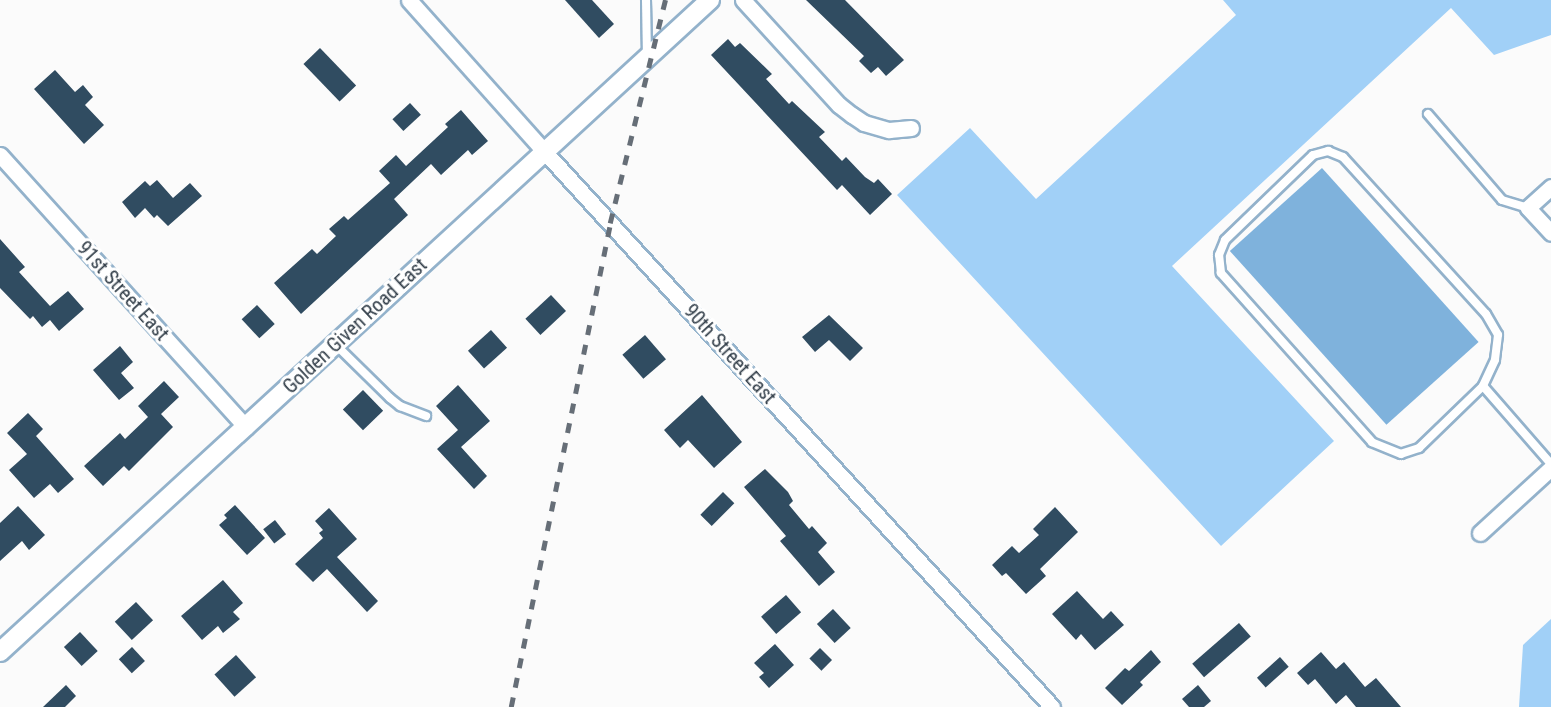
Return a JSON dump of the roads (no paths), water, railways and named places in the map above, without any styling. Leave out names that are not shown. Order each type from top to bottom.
[{"type":"street","name":"90th Street East","points":[[409,0],[544,152],[1052,707]]},
{"type":"street","name":"Golden Given Road East","points":[[0,652],[710,0]]},
{"type":"street","points":[[743,0],[839,105],[852,115],[864,123],[889,130],[911,128]]},
{"type":"street","name":"91st Street East","points":[[0,154],[246,427]]},
{"type":"street","points":[[1551,187],[1528,208],[1551,233]]},
{"type":"street","points":[[1480,533],[1551,466]]},
{"type":"lane","points":[[646,0],[647,57]]},
{"type":"lane","points":[[1428,114],[1502,200],[1528,208]]},
{"type":"lane","points":[[1328,151],[1336,153],[1348,163],[1494,324],[1498,349],[1483,386],[1419,448],[1401,454],[1381,447],[1365,435],[1221,273],[1221,247],[1225,240],[1313,155],[1328,151]]},
{"type":"lane","points":[[335,344],[390,398],[411,411],[426,416]]},
{"type":"lane","points":[[1483,386],[1551,466]]},
{"type":"railway","points":[[511,707],[610,223],[665,0]]}]
